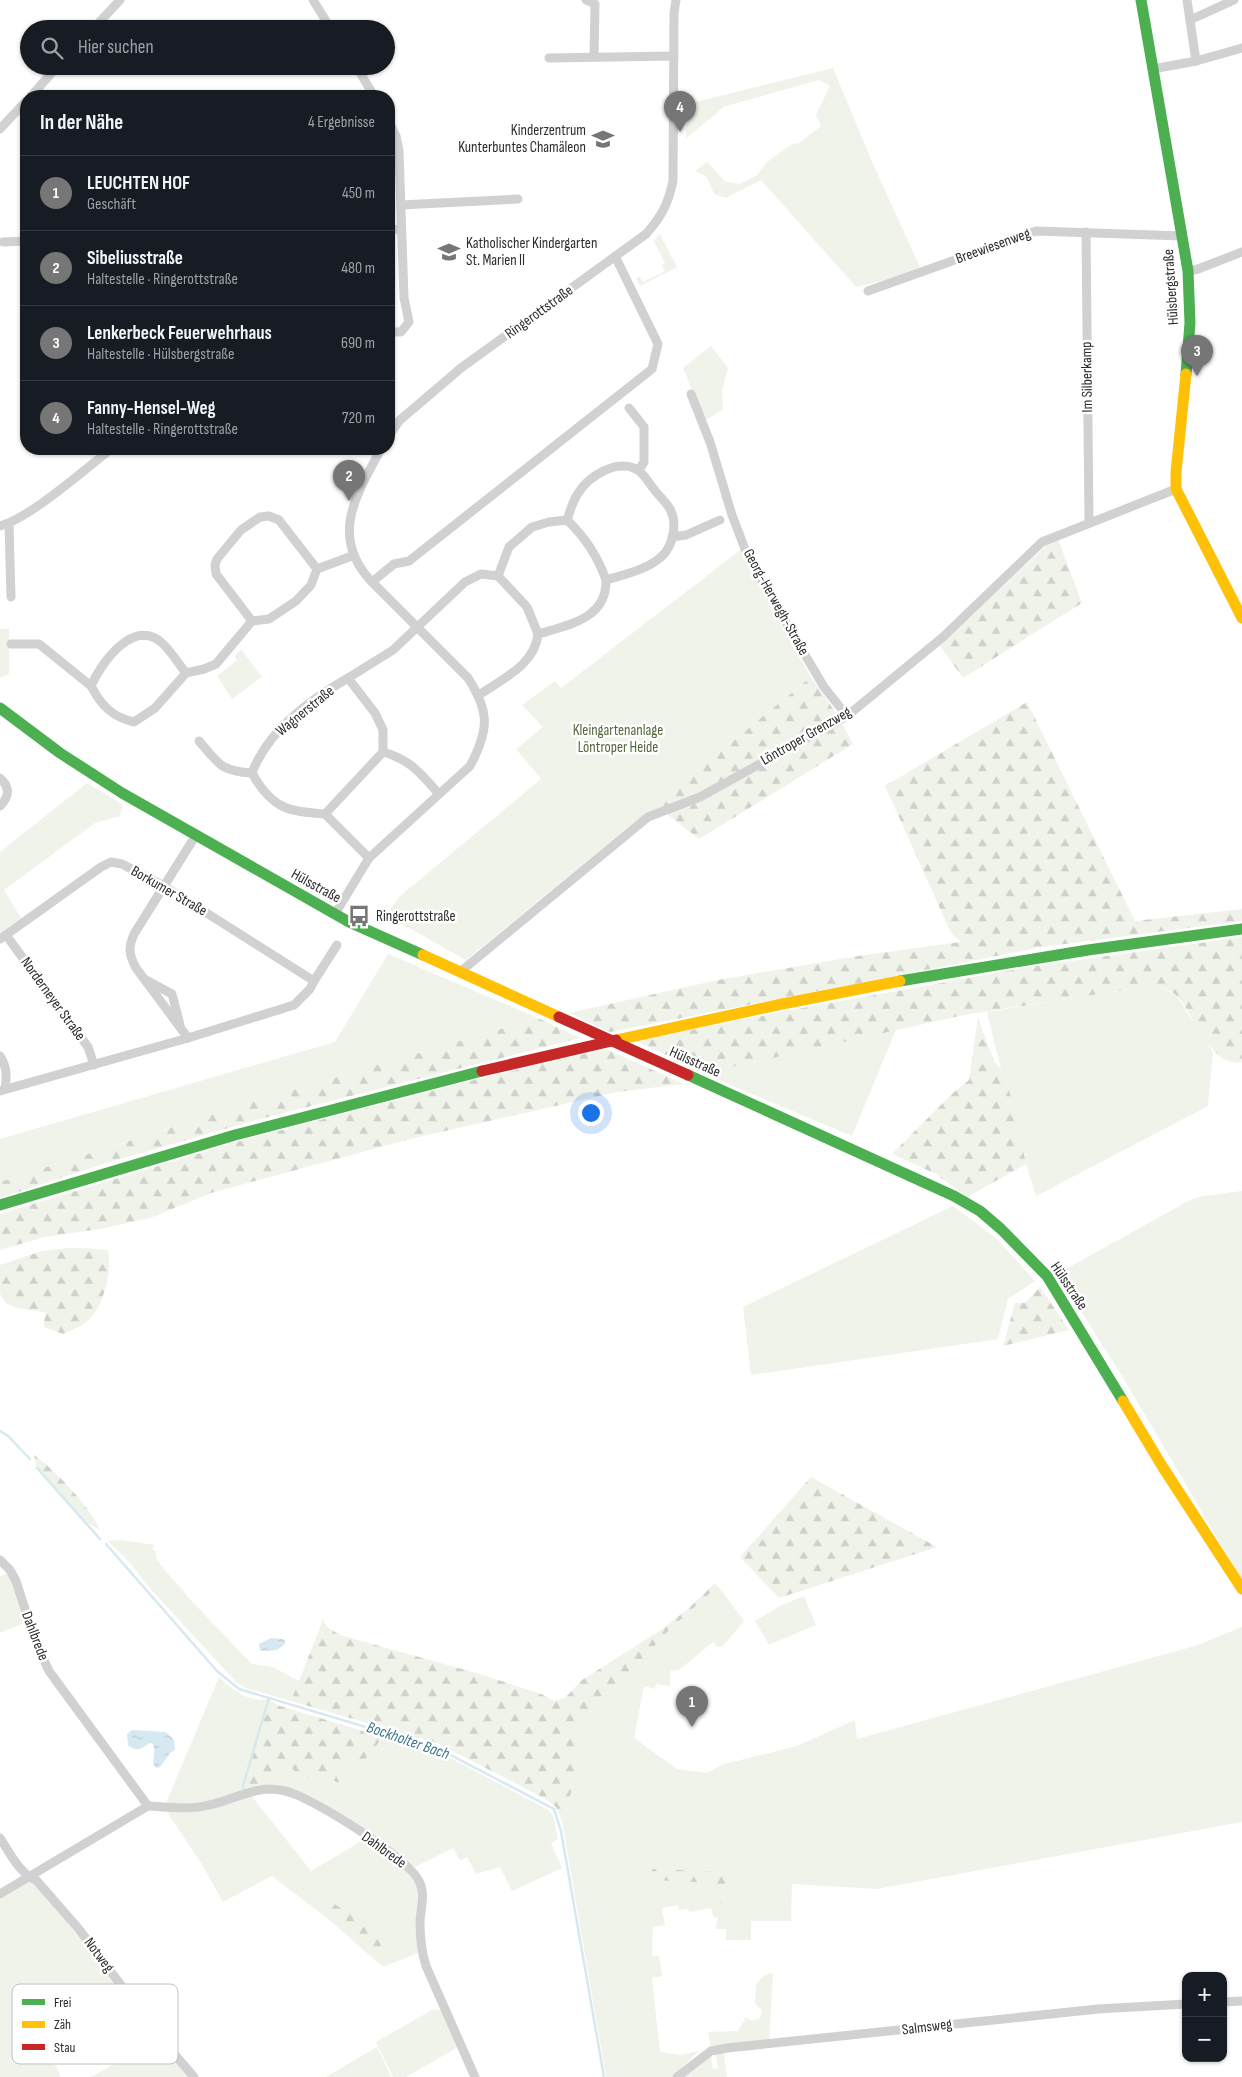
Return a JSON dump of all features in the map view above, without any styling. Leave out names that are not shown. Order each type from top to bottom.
[{"type":"street","points":[[101,20],[120,0]]},
{"type":"street","points":[[313,0],[325,20]]},
{"type":"street","points":[[586,0],[595,4],[594,56]]},
{"type":"street","name":"Ringerottstraße","points":[[395,427],[400,420],[461,368],[646,234],[659,220],[668,203],[673,181],[674,13],[676,0]]},
{"type":"street","name":"Hülsbergstraße","points":[[1141,0],[1188,271],[1190,323],[1176,489],[1242,618]]},
{"type":"street","points":[[1187,0],[1196,61]]},
{"type":"street","points":[[1190,20],[1234,0]]},
{"type":"street","points":[[1153,69],[1196,61],[1242,48]]},
{"type":"street","points":[[549,58],[674,56]]},
{"type":"street","points":[[36,90],[50,75]]},
{"type":"street","points":[[361,75],[370,90]]},
{"type":"street","points":[[0,129],[20,107]]},
{"type":"street","points":[[395,134],[399,151],[404,298],[409,322],[401,332],[395,332]]},
{"type":"street","points":[[401,205],[518,199]]},
{"type":"street","points":[[395,230],[401,229]]},
{"type":"street","name":"Breewiesenweg","points":[[868,291],[1036,230],[1182,236]]},
{"type":"street","name":"Im Silberkamp","points":[[1086,232],[1089,522]]},
{"type":"street","points":[[3,242],[20,241]]},
{"type":"street","points":[[1188,271],[1242,252]]},
{"type":"street","points":[[372,582],[394,564],[408,561],[652,369],[658,344],[615,256]]},
{"type":"street","name":"Georg-Herwegh-Straße","points":[[692,394],[710,442],[732,516],[745,549],[768,592],[824,686],[847,716]]},
{"type":"street","points":[[629,408],[644,427],[644,462],[639,470]]},
{"type":"street","points":[[12,598],[4,525],[41,503],[102,455]]},
{"type":"street","points":[[335,914],[369,858],[470,766],[480,747],[484,732],[484,712],[479,695],[468,678],[360,570],[352,556],[349,539],[349,520],[378,455]]},
{"type":"street","points":[[567,520],[578,493],[595,475],[621,466],[639,470],[670,509],[674,526],[672,537],[665,553],[654,563],[606,580]]},
{"type":"street","name":"Löntroper Grenzweg","points":[[460,972],[648,817],[700,797],[771,756],[847,716],[943,637],[1042,542],[1176,489]]},
{"type":"street","points":[[252,621],[216,574],[214,565],[217,558],[241,530],[260,517],[269,516],[279,520],[317,570]]},
{"type":"street","points":[[479,695],[526,663],[534,649],[538,634],[527,607],[498,576],[509,547],[532,527],[549,522],[567,520],[576,528],[598,558],[606,580],[607,591],[603,601],[595,610],[580,621],[538,634]]},
{"type":"street","points":[[672,537],[686,535],[720,520]]},
{"type":"street","points":[[11,644],[39,644],[91,686],[108,712],[121,720],[134,722],[155,708],[186,673],[216,664],[252,621],[269,619],[296,600],[311,585],[317,570],[352,556]]},
{"type":"street","name":"Wagnerstraße","points":[[252,773],[258,756],[276,733],[322,694],[393,650],[465,582],[481,574],[498,576]]},
{"type":"street","points":[[91,686],[96,674],[124,642],[138,636],[148,635],[161,642],[186,673]]},
{"type":"street","name":"Wagnerstraße","points":[[348,678],[375,713],[383,730],[383,752]]},
{"type":"street","name":"Hülsstraße","points":[[0,708],[52,748],[87,771],[365,930],[954,1196],[980,1211],[1001,1228],[1047,1276],[1162,1466],[1242,1589]]},
{"type":"street","points":[[199,741],[222,768],[234,772],[252,773],[261,790],[277,804],[298,813],[325,814],[369,858]]},
{"type":"street","points":[[325,814],[383,752],[392,754],[413,765],[439,794]]},
{"type":"street","points":[[0,778],[7,784],[9,793],[6,800],[0,806]]},
{"type":"street","points":[[188,1038],[130,957],[129,946],[134,934],[196,835]]},
{"type":"street","name":"Borkumer Straße","points":[[3,937],[100,867],[112,862],[122,864],[164,886],[314,981]]},
{"type":"street","points":[[0,1205],[206,1143],[352,1103],[522,1060],[753,1009],[1029,959],[1242,929]]},
{"type":"street","name":"Norderneyer Straße","points":[[3,937],[88,1047],[94,1065]]},
{"type":"street","points":[[2,1090],[188,1038],[294,1005],[302,998],[337,945]]},
{"type":"street","points":[[145,980],[172,994],[180,1028]]},
{"type":"street","points":[[0,1056],[6,1066],[7,1075],[2,1090]]},
{"type":"street","name":"Dahlbrede","points":[[0,1560],[10,1570],[16,1582],[36,1643],[49,1671],[148,1806],[194,1807],[208,1805],[254,1791],[269,1789],[289,1792],[330,1812],[407,1865],[420,1883],[422,1893],[421,1937],[422,1953],[426,1966],[475,2077]]},
{"type":"street","points":[[0,1894],[148,1806]]},
{"type":"street","name":"Notweg","points":[[0,1838],[22,1870],[29,1877],[36,1880],[78,1928],[120,1984]]},
{"type":"street","points":[[1227,2002],[1242,2000]]},
{"type":"street","name":"Salmsweg","points":[[677,2077],[711,2051],[727,2048],[1079,2011],[1182,2004]]},
{"type":"street","name":"Notweg","points":[[178,2058],[194,2077]]},
{"type":"green space","points":[[833,68],[873,164],[920,267],[899,277],[856,287],[761,180],[726,198],[714,194],[707,177],[695,171],[707,162],[726,182],[740,184],[757,175],[766,163],[792,144],[799,143],[821,126],[816,115],[830,86],[819,80],[723,107],[686,138],[686,111],[696,102]]},
{"type":"green space","points":[[660,234],[677,267],[640,286],[636,278],[640,276],[643,282],[665,271],[662,265],[665,263],[654,241]]},
{"type":"green space","points":[[711,346],[728,368],[722,391],[723,409],[705,421],[683,368]]},
{"type":"green space","points":[[1058,539],[1082,603],[963,678],[940,646],[1047,545]]},
{"type":"green space","name":"Kleingartenanlage Löntroper Heide","points":[[743,548],[765,597],[811,677],[466,960],[386,915],[400,896],[541,779],[516,749],[543,727],[522,705],[555,681],[561,688]]},
{"type":"green space","points":[[0,629],[9,629],[9,674],[0,678]]},
{"type":"green space","points":[[241,649],[262,677],[232,699],[217,676],[237,660],[235,656]]},
{"type":"green space","points":[[811,677],[836,713],[853,744],[699,839],[667,814],[647,821],[634,822]]},
{"type":"green space","points":[[1027,702],[1135,921],[1242,909],[1242,921],[1042,947],[610,1032],[569,1013],[718,980],[858,956],[961,942],[951,933],[885,786]]},
{"type":"green space","points":[[87,783],[123,805],[120,816],[95,823],[4,890],[21,918],[0,933],[0,852]]},
{"type":"green space","points":[[1242,937],[1242,1062],[1231,1062],[1221,1057],[1204,1038],[1177,996],[1156,985],[964,1015],[705,1073],[636,1041],[786,1011],[1029,967]]},
{"type":"green space","points":[[388,954],[538,1018],[254,1101],[0,1182],[0,1139],[335,1042]]},
{"type":"green space","points":[[1156,985],[1176,995],[1213,1052],[1208,1106],[1036,1196],[1022,1152],[1010,1093],[1001,1069],[987,1012]]},
{"type":"green space","points":[[538,1018],[580,1038],[260,1119],[106,1163],[0,1198],[0,1182],[254,1101]]},
{"type":"green space","points":[[978,1018],[994,1061],[1001,1069],[1010,1093],[1026,1164],[967,1197],[936,1174],[892,1154],[954,1092],[969,1080]]},
{"type":"green space","points":[[896,1030],[852,1136],[714,1078],[713,1071]]},
{"type":"green space","points":[[606,1049],[684,1084],[617,1092],[414,1138],[211,1193],[150,1218],[100,1229],[44,1237],[0,1250],[0,1214],[240,1141],[474,1080]]},
{"type":"green space","points":[[1242,1191],[1242,1580],[1124,1379],[1057,1274],[1192,1199]]},
{"type":"green space","points":[[953,1206],[997,1239],[1035,1281],[1008,1299],[998,1339],[751,1375],[743,1307]]},
{"type":"green space","points":[[68,1248],[108,1250],[109,1266],[104,1293],[93,1315],[80,1326],[63,1334],[44,1327],[45,1312],[12,1306],[3,1299],[0,1293],[0,1265],[42,1251]]},
{"type":"green space","points":[[1040,1287],[1069,1330],[1003,1346],[1015,1303],[1025,1303]]},
{"type":"green space","points":[[34,1455],[71,1490],[100,1530],[81,1519],[36,1465]]},
{"type":"green space","points":[[811,1477],[937,1547],[779,1598],[740,1557]]},
{"type":"green space","points":[[121,1540],[155,1545],[152,1548],[165,1571],[252,1664],[273,1667],[299,1681],[291,1701],[246,1688],[236,1682],[146,1584],[132,1565],[108,1541]]},
{"type":"green space","points":[[9,1573],[26,1622],[0,1633],[0,1576]]},
{"type":"green space","points":[[715,1583],[718,1586],[670,1629],[622,1681],[601,1697],[582,1723],[579,1732],[573,1785],[562,1821],[556,1807],[544,1798],[439,1744],[291,1701],[323,1620],[327,1627],[340,1635],[480,1674],[541,1694],[554,1701],[565,1698],[582,1680],[661,1630],[689,1608]]},
{"type":"green space","points":[[718,1586],[744,1621],[722,1647],[717,1647],[713,1642],[679,1670],[670,1671],[670,1686],[656,1684],[655,1689],[644,1686],[634,1738],[677,1769],[707,1773],[724,1764],[797,1746],[855,1720],[857,1739],[1195,1646],[1242,1627],[1242,1822],[877,1889],[792,1884],[791,1921],[751,1921],[751,1940],[726,1940],[726,1929],[715,1929],[718,1918],[713,1916],[711,1908],[689,1912],[688,1909],[679,1910],[678,1905],[662,1908],[665,1925],[653,1927],[652,1956],[659,1956],[662,1976],[652,1978],[660,2052],[681,2055],[699,2051],[672,2077],[606,2077],[562,1821],[573,1785],[579,1732],[582,1723],[601,1697],[622,1681],[670,1629]]},
{"type":"green space","points":[[804,1596],[816,1625],[769,1645],[755,1621],[780,1606]]},
{"type":"green space","points":[[219,1677],[229,1686],[247,1697],[261,1700],[268,1699],[242,1786],[247,1791],[199,1803],[166,1803]]},
{"type":"green space","points":[[269,1699],[277,1705],[383,1737],[362,1763],[353,1758],[338,1783],[316,1769],[306,1780],[286,1764],[266,1785],[247,1791],[244,1787]]},
{"type":"green space","points":[[383,1737],[443,1754],[547,1809],[553,1815],[558,1839],[551,1843],[562,1868],[512,1891],[500,1867],[476,1874],[467,1857],[460,1861],[453,1848],[413,1868],[327,1808],[266,1785],[286,1764],[306,1780],[315,1769],[354,1758],[362,1763]]},
{"type":"green space","points":[[250,1794],[311,1871],[365,1839],[401,1863],[417,1886],[420,1952],[383,1967],[327,1918],[272,1876],[223,1902],[201,1863],[165,1809]]},
{"type":"green space","points":[[652,1869],[725,1872],[726,1903],[712,1902],[712,1883],[653,1880]]},
{"type":"green space","points":[[29,1879],[35,1882],[115,1984],[12,1984],[12,2064],[54,2064],[61,2077],[0,2077],[0,1896]]},
{"type":"green space","points":[[297,1886],[338,1906],[365,1925],[383,1948],[386,1962],[355,1930],[305,1895]]},
{"type":"green space","points":[[773,1973],[769,2042],[711,2048],[708,2032],[738,2031],[746,2017],[752,2021],[760,2018],[762,2010],[755,2004],[756,1984],[765,1975]]},
{"type":"green space","points":[[434,2009],[442,2011],[458,2047],[406,2077],[393,2077],[376,2042]]},
{"type":"green space","points":[[377,2047],[391,2077],[326,2077]]},
{"type":"green space","points":[[724,2052],[727,2077],[682,2077],[711,2056],[713,2069],[718,2068],[716,2054]]},
{"type":"green space","points":[[178,2062],[190,2077],[91,2077],[114,2064],[178,2064]]},
{"type":"water","points":[[271,1638],[283,1639],[285,1641],[284,1645],[277,1650],[260,1651],[259,1644]]},
{"type":"water","points":[[132,1730],[166,1732],[174,1740],[175,1750],[170,1753],[160,1767],[156,1768],[154,1766],[153,1744],[150,1743],[137,1749],[128,1745],[127,1734]]},
{"type":"waterway","name":"Bockholter Bach","points":[[0,1431],[8,1436],[30,1459]]},
{"type":"waterway","name":"Bockholter Bach","points":[[37,1468],[100,1539]]},
{"type":"waterway","name":"Bockholter Bach","points":[[106,1544],[217,1671],[239,1689],[439,1749],[554,1809],[561,1831],[604,2077]]},
{"type":"waterway","points":[[244,1789],[243,1786],[269,1698]]},
{"type":"traffic: fast","points":[[1141,0],[1188,271],[1190,323],[1186,374]]},
{"type":"traffic: fast","points":[[0,708],[60,753],[122,793],[349,922],[423,955]]},
{"type":"traffic: fast","points":[[900,981],[1088,950],[1242,929]]},
{"type":"traffic: fast","points":[[0,1205],[235,1135],[482,1071]]},
{"type":"traffic: fast","points":[[688,1075],[954,1196],[980,1211],[1001,1229],[1047,1276],[1123,1401]]},
{"type":"traffic: slow","points":[[1186,374],[1176,489],[1242,618]]},
{"type":"traffic: slow","points":[[423,955],[559,1017]]},
{"type":"traffic: slow","points":[[616,1040],[900,981]]},
{"type":"traffic: slow","points":[[1123,1401],[1162,1466],[1242,1589]]},
{"type":"traffic: jam","points":[[559,1017],[688,1075]]},
{"type":"traffic: jam","points":[[482,1071],[616,1040]]},
{"type":"place","name":"Fanny-Hensel-Weg","points":[[680,132]]},
{"type":"place","name":"Kinderzentrum Kunterbuntes Chamäleon","points":[[603,139]]},
{"type":"place","name":"Katholischer Kindergarten St. Marien II","points":[[449,252]]},
{"type":"place","name":"Lenkerbeck Feuerwehrhaus","points":[[1197,376]]},
{"type":"place","name":"Sibeliusstraße","points":[[349,501]]},
{"type":"place","name":"Ringerottstraße","points":[[359,916]]},
{"type":"place","name":"LEUCHTEN HOF","points":[[692,1727]]}]
